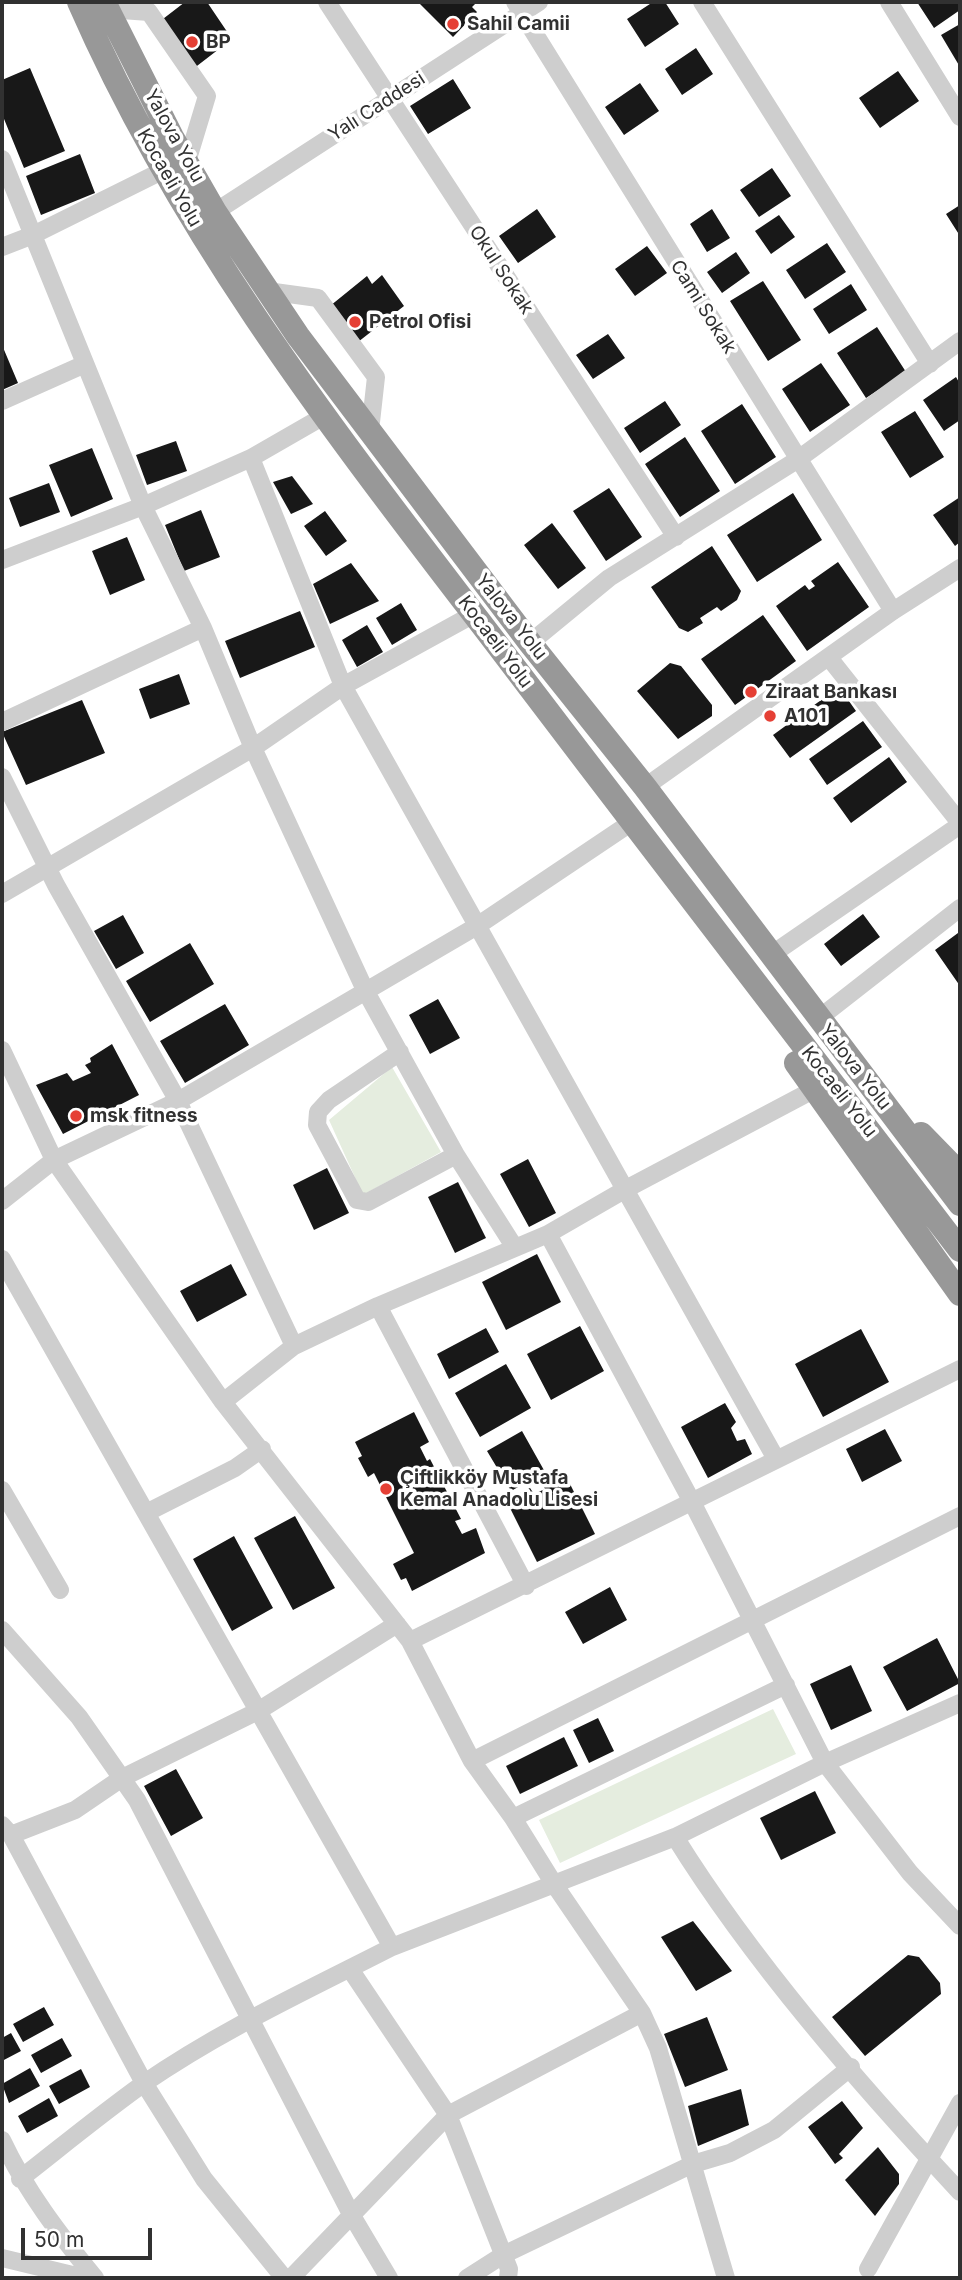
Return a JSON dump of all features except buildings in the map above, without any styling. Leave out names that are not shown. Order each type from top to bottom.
[{"type":"highway","name":"Kocaeli̇ Yolu","points":[[79,2],[115,85],[176,166],[219,264],[324,416],[960,1250]]},
{"type":"highway","name":"Yalova Yolu","points":[[106,6],[176,166],[215,212],[267,291],[530,643],[645,787],[960,1204]]},
{"type":"highway","points":[[726,945],[786,1048],[960,1294]]},
{"type":"highway","points":[[873,1087],[957,1164]]},
{"type":"street","name":"Okul Sokak","points":[[327,2],[676,537]]},
{"type":"street","name":"Yalı Caddesi","points":[[215,212],[390,98],[519,7],[539,2]]},
{"type":"street","points":[[702,2],[930,364]]},
{"type":"street","points":[[889,2],[960,117]]},
{"type":"street","points":[[2,247],[33,235],[176,166],[206,96],[149,12],[106,6]]},
{"type":"street","name":"Cami Sokak","points":[[519,7],[797,460],[893,611]]},
{"type":"street","points":[[2,159],[143,506],[204,628],[253,747],[365,990],[456,1154],[515,1248]]},
{"type":"street","points":[[267,291],[317,298],[376,377],[370,431]]},
{"type":"street","points":[[530,643],[609,578],[797,460],[960,341]]},
{"type":"street","points":[[2,401],[85,364]]},
{"type":"street","points":[[2,560],[143,506],[251,458],[324,416]]},
{"type":"street","points":[[251,458],[342,686],[776,1459]]},
{"type":"street","points":[[645,787],[830,659],[893,611],[960,568]]},
{"type":"street","points":[[2,894],[47,865],[253,747],[342,686],[474,614]]},
{"type":"street","points":[[2,722],[204,628]]},
{"type":"street","points":[[771,955],[960,824],[830,659]]},
{"type":"street","points":[[2,777],[47,865],[178,1101],[294,1346]]},
{"type":"street","points":[[2,1202],[54,1160],[178,1101],[477,926],[632,822]]},
{"type":"street","points":[[818,1019],[960,908]]},
{"type":"street","points":[[2,1050],[54,1160],[223,1402],[410,1641],[472,1761],[513,1818],[554,1884],[642,2013],[658,2048],[726,2278]]},
{"type":"street","points":[[400,1052],[329,1100],[318,1112],[317,1125],[357,1200],[368,1202],[456,1154]]},
{"type":"street","points":[[223,1402],[294,1346],[378,1306],[548,1234],[626,1189],[815,1089]]},
{"type":"street","points":[[548,1234],[691,1500],[825,1763],[910,1873],[960,1926]]},
{"type":"street","points":[[2,1259],[392,1947]]},
{"type":"street","points":[[378,1306],[526,1586]]},
{"type":"street","points":[[410,1641],[489,1600],[526,1586],[691,1500],[960,1369]]},
{"type":"street","points":[[146,1513],[235,1468],[262,1449]]},
{"type":"street","points":[[2,1490],[60,1590]]},
{"type":"street","points":[[472,1761],[960,1516]]},
{"type":"street","points":[[284,2278],[204,2179],[144,2083],[6,1830],[75,1810],[122,1778],[258,1711],[397,1624]]},
{"type":"street","points":[[2,1630],[79,1717],[137,1800],[351,2214],[389,2278]]},
{"type":"street","points":[[513,1818],[786,1685]]},
{"type":"street","points":[[20,2179],[144,2083],[250,2020],[392,1947],[675,1837],[825,1763],[960,1703]]},
{"type":"street","points":[[675,1837],[717,1905],[850,2067],[960,2192]]},
{"type":"street","points":[[350,1969],[448,2115],[509,2269],[508,2278]]},
{"type":"street","points":[[291,2278],[448,2115],[642,2013]]},
{"type":"street","points":[[467,2278],[503,2255],[692,2164],[730,2154],[774,2130],[850,2067]]},
{"type":"street","points":[[867,2269],[960,2103]]},
{"type":"street","points":[[2,2140],[20,2179],[57,2232],[95,2278]]},
{"type":"street","points":[[2,2258],[85,2278]]},
{"type":"shaded area","points":[[392,1067],[441,1152],[363,1195],[329,1120]]},
{"type":"shaded area","points":[[773,1709],[796,1754],[560,1863],[539,1820]]},
{"type":"place","name":"Sahil Camii","points":[[453,24]]},
{"type":"place","name":"BP","points":[[192,42]]},
{"type":"place","name":"Petrol Ofisi","points":[[355,322]]},
{"type":"place","name":"Ziraat Bankası","points":[[751,692]]},
{"type":"place","name":"A101","points":[[770,716]]},
{"type":"place","name":"msk fitness","points":[[76,1116]]},
{"type":"place","name":"Çiftlikköy Mustafa Kemal Anadolu Lisesi","points":[[386,1489]]}]
